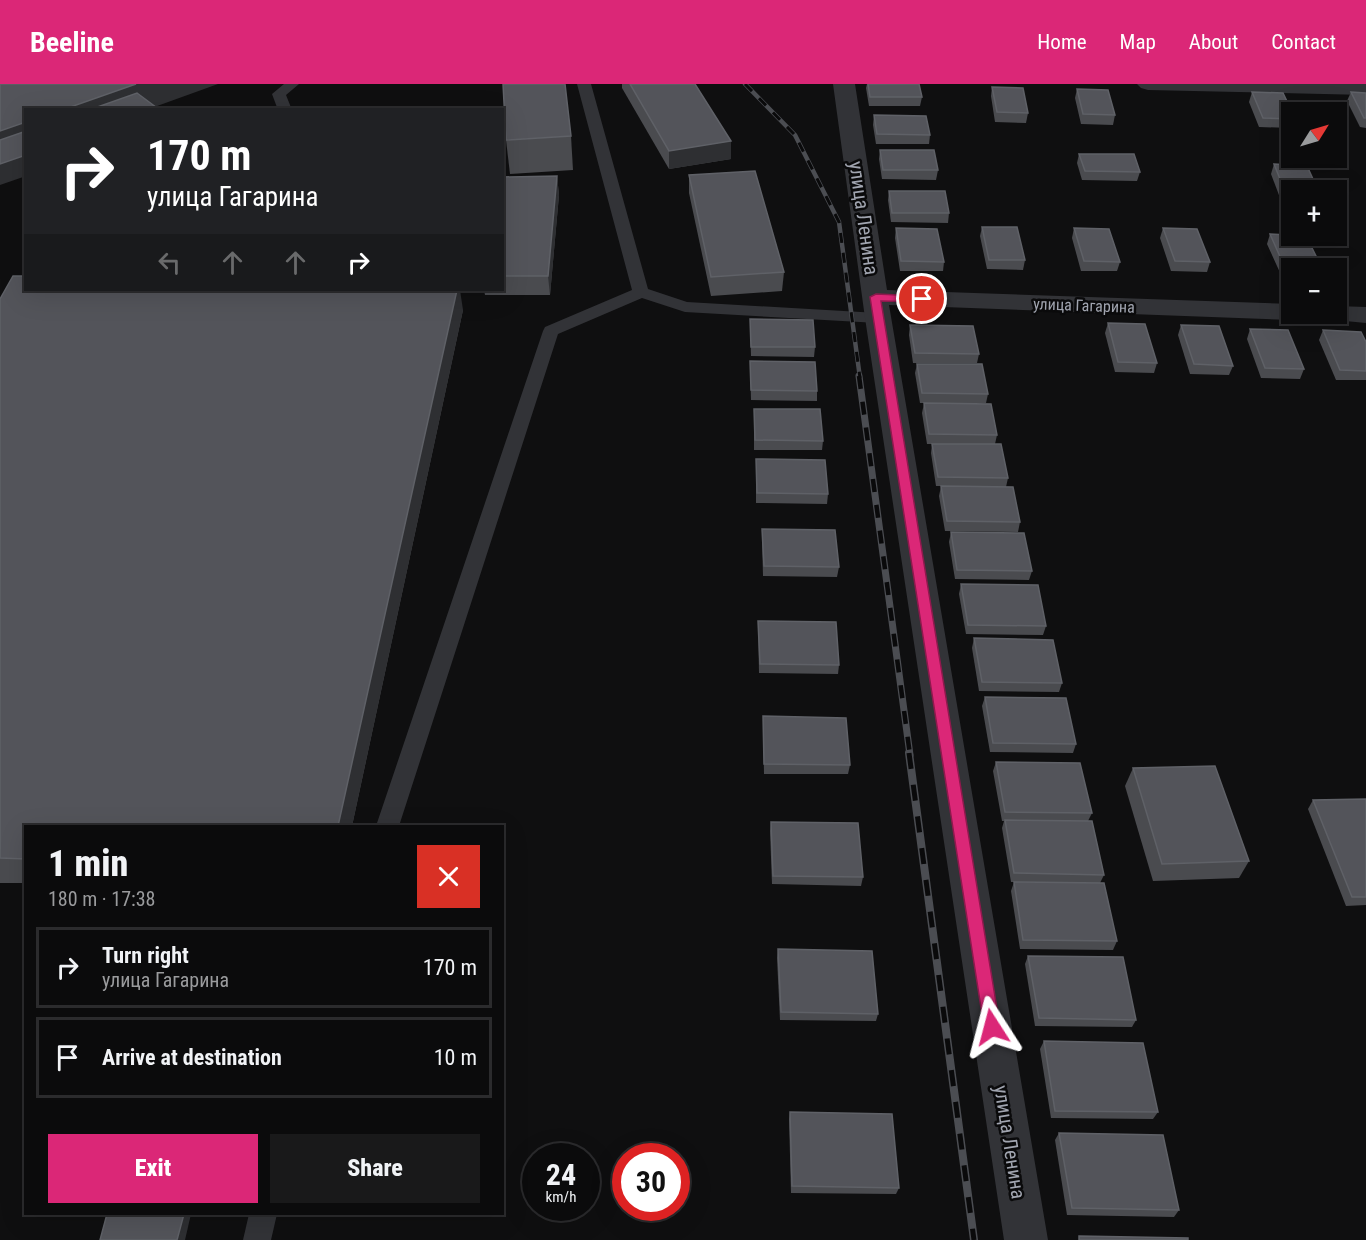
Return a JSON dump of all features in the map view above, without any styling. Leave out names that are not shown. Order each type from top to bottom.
[{"type":"street","name":"улица Ленина","points":[[844,84],[877,308],[1026,1240]]},
{"type":"street","points":[[1148,84],[1366,89]]},
{"type":"street","name":"улица Гагарина","points":[[877,308],[1281,312]]},
{"type":"street","points":[[1347,314],[1366,315]]},
{"type":"lane","points":[[284,108],[279,94],[292,84]]},
{"type":"lane","points":[[585,84],[641,292]]},
{"type":"lane","points":[[387,825],[551,331],[641,292],[685,307],[877,308]]},
{"type":"lane","points":[[257,1240],[263,1215]]},
{"type":"building","points":[[0,84],[136,84],[68,108],[24,108],[24,123],[0,131]]},
{"type":"building","points":[[503,84],[565,84],[571,136],[506,140]]},
{"type":"building","points":[[630,84],[695,84],[731,141],[669,151]]},
{"type":"building","points":[[868,84],[919,84],[922,97],[870,97]]},
{"type":"building","points":[[992,87],[1023,88],[1028,113],[997,112]]},
{"type":"building","points":[[1077,89],[1108,90],[1115,115],[1083,114]]},
{"type":"building","points":[[1252,92],[1283,93],[1287,102],[1281,102],[1281,119],[1263,118]]},
{"type":"building","points":[[1351,92],[1366,93],[1366,118],[1364,118]]},
{"type":"building","points":[[137,93],[157,108],[95,108]]},
{"type":"building","points":[[874,115],[926,116],[930,135],[877,134]]},
{"type":"building","points":[[24,132],[24,156],[0,164],[0,140]]},
{"type":"building","points":[[880,150],[934,150],[938,170],[883,170]]},
{"type":"building","points":[[1079,154],[1134,154],[1140,172],[1085,171]]},
{"type":"building","points":[[1274,164],[1281,164],[1281,168],[1308,168],[1313,180],[1281,180]]},
{"type":"building","points":[[755,171],[784,272],[711,277],[689,175]]},
{"type":"building","points":[[557,176],[548,276],[504,276],[504,177]]},
{"type":"building","points":[[889,191],[945,191],[949,213],[892,213]]},
{"type":"building","points":[[982,227],[1017,227],[1025,260],[989,260]]},
{"type":"building","points":[[896,228],[937,229],[944,262],[901,261]]},
{"type":"building","points":[[1074,228],[1109,229],[1120,262],[1084,261]]},
{"type":"building","points":[[1163,228],[1197,229],[1210,262],[1175,261]]},
{"type":"building","points":[[1270,234],[1281,235],[1281,246],[1311,246],[1317,258],[1281,258]]},
{"type":"building","points":[[13,276],[24,276],[24,291],[457,291],[338,825],[24,825],[24,859],[0,858],[0,299]]},
{"type":"building","points":[[750,319],[813,320],[815,347],[751,347]]},
{"type":"building","points":[[1108,323],[1145,324],[1157,363],[1118,362]]},
{"type":"building","points":[[910,325],[973,326],[979,354],[915,353]]},
{"type":"building","points":[[1181,325],[1219,326],[1233,366],[1194,364]]},
{"type":"building","points":[[1250,329],[1288,330],[1304,369],[1265,368]]},
{"type":"building","points":[[1323,330],[1361,332],[1366,342],[1366,371],[1340,370]]},
{"type":"building","points":[[750,361],[815,362],[817,391],[751,390]]},
{"type":"building","points":[[917,364],[982,364],[988,394],[922,393]]},
{"type":"building","points":[[924,403],[991,404],[997,435],[929,434]]},
{"type":"building","points":[[754,409],[820,409],[823,441],[755,440]]},
{"type":"building","points":[[932,444],[1001,444],[1008,478],[938,477]]},
{"type":"building","points":[[756,459],[825,460],[828,494],[757,493]]},
{"type":"building","points":[[941,486],[1013,487],[1020,522],[947,521]]},
{"type":"building","points":[[762,529],[835,530],[839,567],[764,566]]},
{"type":"building","points":[[951,532],[1024,533],[1032,571],[957,570]]},
{"type":"building","points":[[961,584],[1038,585],[1046,626],[968,625]]},
{"type":"building","points":[[758,621],[836,622],[839,665],[760,664]]},
{"type":"building","points":[[974,638],[1053,640],[1062,683],[982,682]]},
{"type":"building","points":[[985,697],[1066,698],[1076,744],[993,743]]},
{"type":"building","points":[[763,716],[846,718],[850,765],[764,764]]},
{"type":"building","points":[[996,762],[1080,763],[1092,813],[1005,812]]},
{"type":"building","points":[[1215,766],[1249,861],[1162,864],[1133,768]]},
{"type":"building","points":[[1366,799],[1366,897],[1352,897],[1313,800]]},
{"type":"building","points":[[1005,820],[1092,821],[1104,875],[1014,873]]},
{"type":"building","points":[[771,822],[858,823],[863,877],[773,876]]},
{"type":"building","points":[[1014,882],[1104,883],[1117,941],[1023,940]]},
{"type":"building","points":[[778,949],[872,951],[878,1014],[781,1012]]},
{"type":"building","points":[[1028,956],[1123,957],[1136,1020],[1039,1018]]},
{"type":"building","points":[[1044,1041],[1143,1043],[1158,1112],[1055,1111]]},
{"type":"building","points":[[790,1112],[892,1114],[899,1188],[792,1186]]},
{"type":"building","points":[[1059,1133],[1163,1135],[1179,1210],[1072,1208]]},
{"type":"building","points":[[107,1215],[184,1215],[177,1240],[100,1240]]},
{"type":"building","points":[[1079,1236],[1188,1238],[1188,1240],[1079,1240]]},
{"type":"railway","points":[[745,84],[795,135],[839,222],[860,378]]},
{"type":"railway","points":[[859,376],[910,755]]},
{"type":"railway","points":[[909,753],[974,1240]]},
{"type":"route","points":[[922,299],[876,297],[992,1027]]}]
